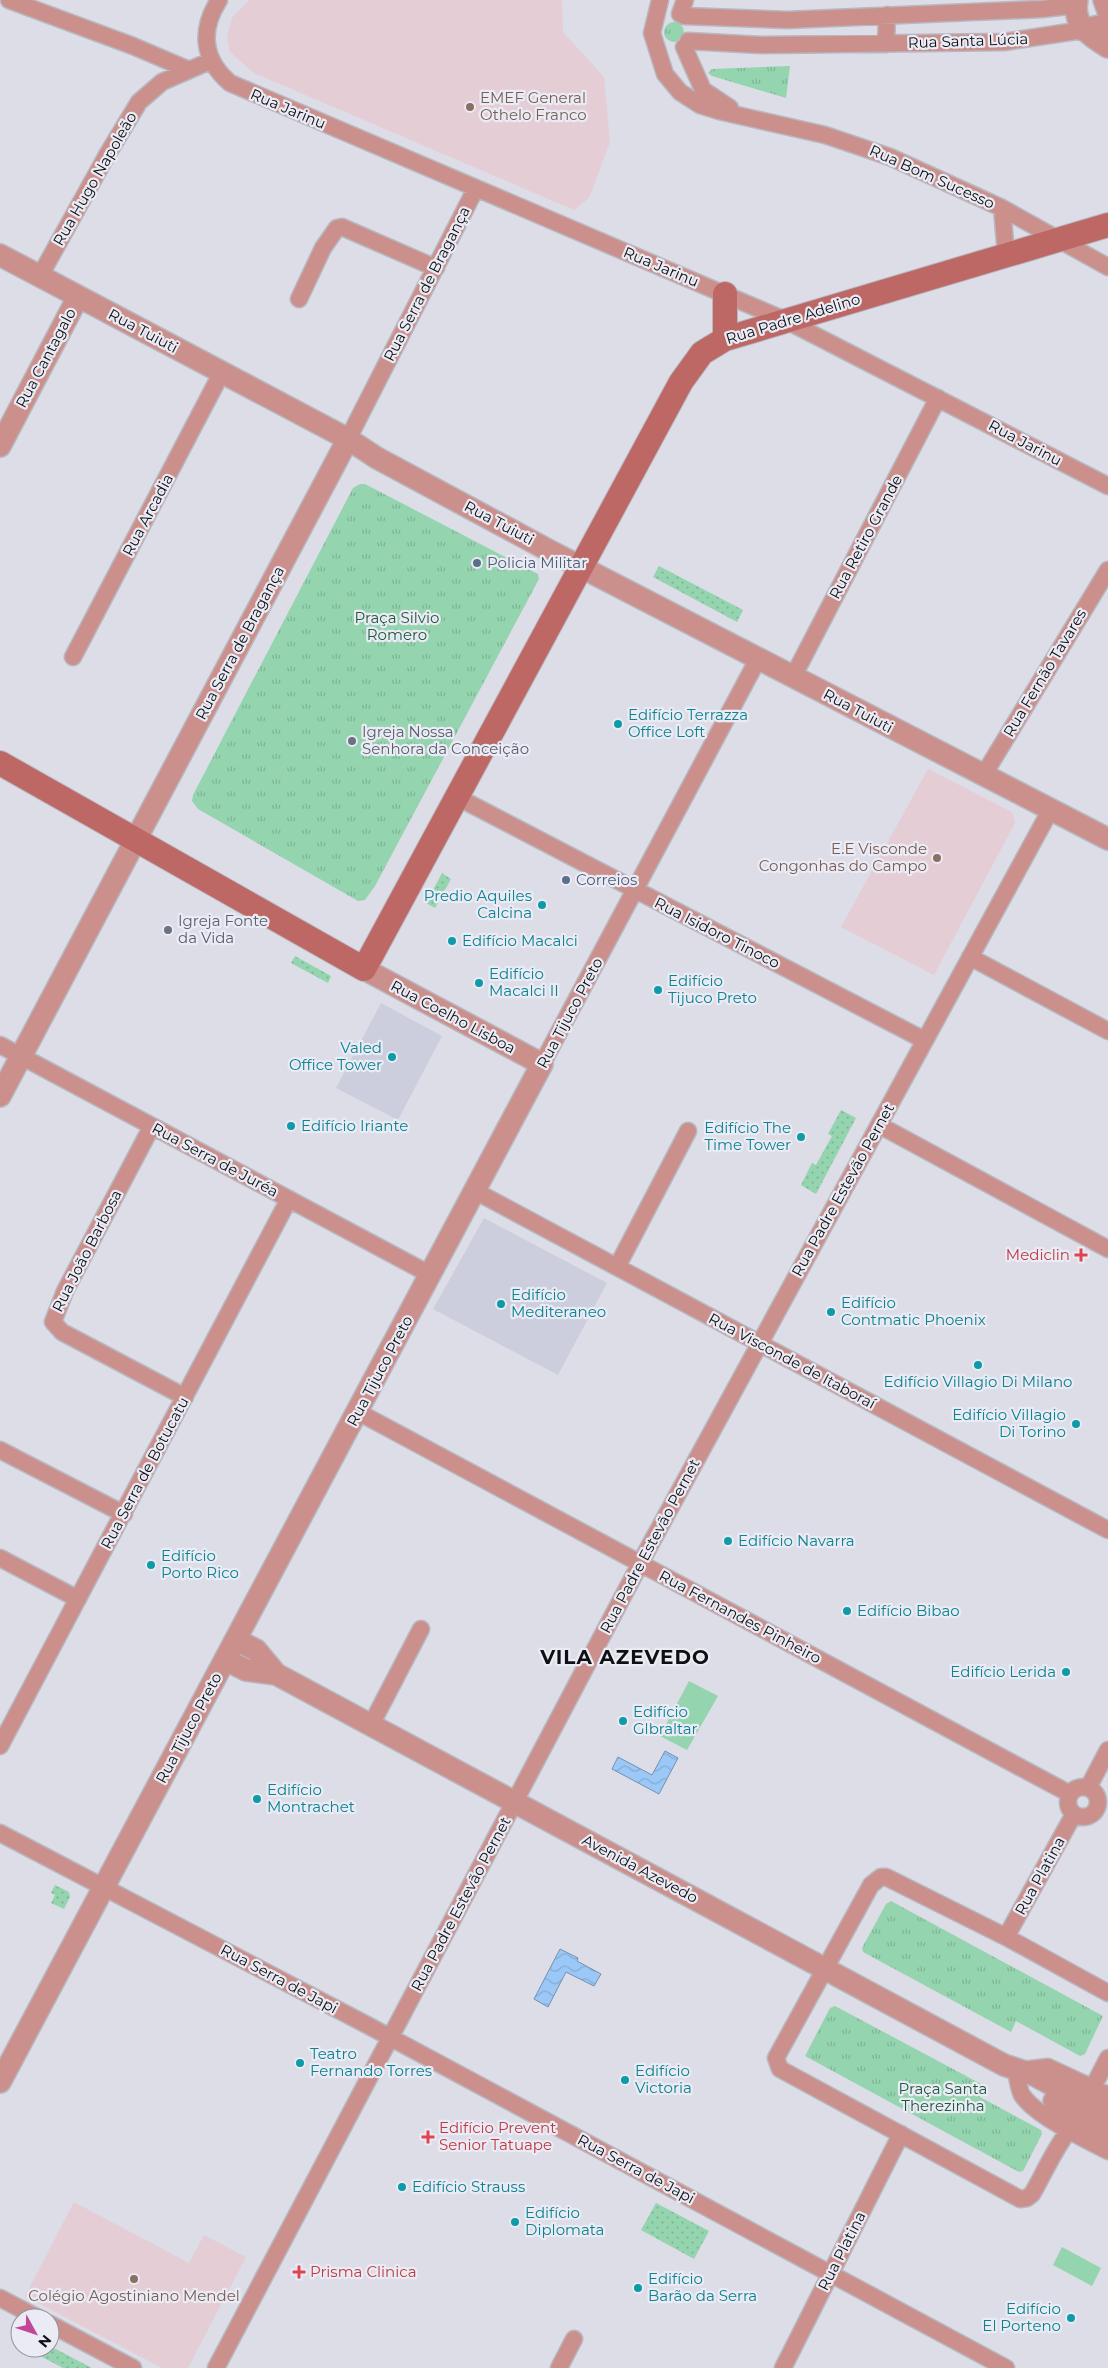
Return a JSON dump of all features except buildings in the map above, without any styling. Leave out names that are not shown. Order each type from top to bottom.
[{"type":"main road","name":"Rua Padre Adelino","points":[[582,566],[691,366],[702,353],[725,339],[1108,225]]},
{"type":"main road","points":[[725,294],[725,339]]},
{"type":"main road","points":[[0,763],[364,969],[582,566]]},
{"type":"street","points":[[9,0],[133,46],[189,70]]},
{"type":"street","points":[[210,61],[206,40],[207,26],[220,0]]},
{"type":"street","points":[[1104,0],[1108,11]]},
{"type":"street","points":[[1084,2],[1079,21],[1083,30],[1108,47]]},
{"type":"street","name":"Rua Santa Lúcia","points":[[659,8],[672,12],[683,10],[787,20],[1042,9],[1084,2]]},
{"type":"street","name":"Rua Bom Sucesso","points":[[659,8],[652,27],[654,40],[665,74],[680,92],[700,105],[859,146],[970,192],[1108,266]]},
{"type":"street","points":[[683,10],[692,30],[686,44]]},
{"type":"street","name":"Rua Santa Lúcia","points":[[886,44],[887,15]]},
{"type":"street","name":"Rua Santa Lúcia","points":[[654,40],[668,50],[686,44],[1004,42],[1083,30],[1108,24]]},
{"type":"street","name":"Rua Bom Sucesso","points":[[686,44],[703,90],[745,117]]},
{"type":"street","name":"Rua Hugo Napoleão","points":[[40,276],[132,112],[154,88],[210,61]]},
{"type":"street","name":"Rua Jarinu","points":[[210,61],[224,78],[240,88],[787,321],[1108,486]]},
{"type":"street","name":"Rua Serra de Bragança","points":[[0,1096],[348,439],[476,188]]},
{"type":"street","points":[[1002,208],[1006,254]]},
{"type":"street","points":[[299,298],[323,248],[335,231],[340,228],[436,268]]},
{"type":"street","name":"Rua Tuiuti","points":[[0,255],[348,439],[377,458],[758,659],[1108,839]]},
{"type":"street","name":"Rua Cantagalo","points":[[0,446],[78,297]]},
{"type":"street","name":"Rua Arcadia","points":[[73,656],[222,372]]},
{"type":"street","name":"Rua Retiro Grande","points":[[793,677],[938,398]]},
{"type":"street","name":"Rua Fernão Tavares","points":[[983,776],[1108,570]]},
{"type":"street","name":"Rua Tijuco Preto","points":[[0,2082],[758,659]]},
{"type":"street","name":"Rua Isidoro Tinoco","points":[[457,797],[924,1040]]},
{"type":"street","name":"Rua Padre Estevão Pernet","points":[[216,2368],[641,1563],[1051,809]]},
{"type":"street","points":[[970,957],[1108,1031]]},
{"type":"street","name":"Rua Coelho Lisboa","points":[[364,969],[542,1064]]},
{"type":"street","name":"Rua Serra de Juréa","points":[[0,1045],[431,1274]]},
{"type":"street","points":[[879,1125],[1108,1249]]},
{"type":"street","name":"Rua João Barbosa","points":[[152,1126],[65,1291],[53,1322],[62,1332],[185,1397]]},
{"type":"street","points":[[617,1267],[688,1131]]},
{"type":"street","name":"Rua Visconde de Itaboraí","points":[[475,1191],[1108,1530]]},
{"type":"street","name":"Rua Serra de Botucatu","points":[[0,1746],[289,1199]]},
{"type":"street","name":"Rua Fernandes Pinheiro","points":[[358,1412],[1070,1794]]},
{"type":"street","points":[[0,1450],[124,1514]]},
{"type":"street","points":[[0,1558],[78,1599]]},
{"type":"street","points":[[371,1725],[421,1629]]},
{"type":"street","name":"Avenida Azevedo","points":[[236,1640],[256,1650],[276,1674]]},
{"type":"street","name":"Avenida Azevedo","points":[[226,1660],[246,1670],[276,1674],[1014,2070],[1034,2075],[1093,2114],[1108,2132]]},
{"type":"street","points":[[1088,1788],[1108,1750]]},
{"type":"street","points":[[1078,1788],[1088,1788],[1095,1794],[1102,1812],[1078,1816],[1068,1807],[1070,1794],[1078,1788]]},
{"type":"street","name":"Rua Platina","points":[[1006,1937],[1074,1814]]},
{"type":"street","name":"Rua Serra de Japi","points":[[0,1833],[390,2038],[1006,2368]]},
{"type":"street","points":[[1093,2114],[1032,2194],[1027,2198],[1020,2199],[780,2069],[776,2058],[871,1885],[881,1877],[886,1877],[1006,1937],[1108,1993]]},
{"type":"street","points":[[1093,2087],[1108,2058]]},
{"type":"street","name":"Avenida Azevedo","points":[[1014,2070],[1048,2067],[1093,2087],[1093,2114],[1108,2151]]},
{"type":"street","name":"Avenida Azevedo","points":[[1014,2070],[1021,2094],[1034,2106],[1093,2114]]},
{"type":"street","name":"Rua Platina","points":[[783,2368],[901,2134]]},
{"type":"street","points":[[0,2298],[19,2308]]},
{"type":"street","points":[[60,2329],[133,2368]]},
{"type":"street","points":[[559,2368],[574,2339]]},
{"type":"shaded area","name":"EMEF General Othelo Franco","points":[[249,0],[562,0],[563,32],[604,77],[610,142],[589,198],[574,210],[254,73],[230,52],[227,37],[232,18]]},
{"type":"shaded area","name":"E.E Visconde Congonhas do Campo","points":[[928,769],[1012,812],[1015,823],[934,975],[841,927]]},
{"type":"shaded area","points":[[381,1003],[442,1036],[398,1120],[336,1088]]},
{"type":"shaded area","points":[[484,1218],[607,1283],[558,1375],[433,1309]]},
{"type":"shaded area","name":"Colégio Agostiniano Mendel","points":[[74,2202],[189,2263],[204,2235],[246,2257],[188,2368],[162,2368],[60,2314],[60,2308],[48,2308],[25,2296]]},
{"type":"green space","points":[[674,22],[681,25],[684,32],[681,39],[674,42],[667,39],[664,32],[667,25]]},
{"type":"green space","points":[[790,66],[786,98],[712,76],[708,73],[712,69]]},
{"type":"green space","name":"Praça Silvio Romero","points":[[360,484],[365,484],[538,574],[539,579],[375,886],[365,900],[358,901],[198,809],[192,801],[193,795],[353,488]]},
{"type":"green space","points":[[659,566],[743,610],[737,622],[653,577]]},
{"type":"green space","points":[[442,873],[451,879],[435,908],[426,903]]},
{"type":"green space","points":[[295,956],[331,976],[328,983],[291,963]]},
{"type":"green space","points":[[841,1110],[856,1118],[816,1194],[801,1185],[812,1163],[816,1165],[832,1136],[828,1134]]},
{"type":"green space","points":[[689,1681],[718,1696],[687,1750],[660,1736]]},
{"type":"green space","points":[[55,1885],[69,1892],[70,1897],[64,1909],[51,1903],[55,1895],[51,1893]]},
{"type":"green space","points":[[891,1901],[1103,2016],[1085,2054],[1080,2056],[1016,2021],[1011,2032],[863,1952],[862,1948],[886,1904]]},
{"type":"green space","name":"Praça Santa Therezinha","points":[[835,2006],[983,2085],[980,2097],[1041,2130],[1042,2134],[1023,2171],[1019,2172],[805,2056],[830,2008]]},
{"type":"green space","points":[[656,2203],[709,2231],[694,2259],[641,2230]]},
{"type":"green space","points":[[1062,2247],[1101,2268],[1092,2286],[1053,2265]]},
{"type":"green space","points":[[60,2351],[92,2368],[63,2368],[44,2358],[60,2358]]},
{"type":"water","points":[[665,1751],[678,1758],[659,1794],[612,1769],[618,1757],[652,1775]]},
{"type":"water","points":[[560,1949],[578,1958],[577,1961],[601,1974],[594,1986],[566,1972],[548,2007],[534,1999]]},
{"type":"place","name":"EMEF General Othelo Franco","points":[[470,107]]},
{"type":"place","name":"Policia Militar","points":[[477,563]]},
{"type":"place","name":"Edifício Terrazza Office Loft","points":[[618,724]]},
{"type":"place","name":"Igreja Nossa Senhora da Conceição","points":[[352,741]]},
{"type":"place","name":"E.E Visconde Congonhas do Campo","points":[[937,858]]},
{"type":"place","name":"Correios","points":[[566,880]]},
{"type":"place","name":"Predio Aquiles Calcina","points":[[542,905]]},
{"type":"place","name":"Igreja Fonte da Vida","points":[[168,930]]},
{"type":"place","name":"Edifício Macalci","points":[[452,941]]},
{"type":"place","name":"Edifício Macalci II","points":[[479,983]]},
{"type":"place","name":"Edifício Tijuco Preto","points":[[658,990]]},
{"type":"place","name":"Valed Office Tower","points":[[392,1057]]},
{"type":"place","name":"Edifício Iriante","points":[[291,1126]]},
{"type":"place","name":"Edifício The Time Tower","points":[[801,1137]]},
{"type":"place","name":"Mediclin","points":[[1081,1255]]},
{"type":"place","name":"Edifício Mediteraneo","points":[[501,1304]]},
{"type":"place","name":"Edifício Contmatic Phoenix","points":[[831,1312]]},
{"type":"place","name":"Edifício Villagio Di Milano","points":[[978,1365]]},
{"type":"place","name":"Edifício Villagio Di Torino","points":[[1076,1424]]},
{"type":"place","name":"Edifício Navarra","points":[[728,1541]]},
{"type":"place","name":"Edifício Porto Rico","points":[[151,1565]]},
{"type":"place","name":"Edifício Bibao","points":[[847,1611]]},
{"type":"place","name":"Edifício Lerida","points":[[1066,1672]]},
{"type":"place","name":"Edifício Glbraltar","points":[[623,1721]]},
{"type":"place","name":"Edifício Montrachet","points":[[257,1799]]},
{"type":"place","name":"Teatro Fernando Torres","points":[[300,2063]]},
{"type":"place","name":"Edifício Victoria","points":[[625,2080]]},
{"type":"place","name":"Edifício Prevent Senior Tatuape","points":[[428,2137]]},
{"type":"place","name":"Edifício Strauss","points":[[402,2187]]},
{"type":"place","name":"Edifício Diplomata","points":[[515,2222]]},
{"type":"place","name":"Prisma Clinica","points":[[299,2272]]},
{"type":"place","name":"Colégio Agostiniano Mendel","points":[[134,2279]]},
{"type":"place","name":"Edifício Barão da Serra","points":[[638,2288]]},
{"type":"place","name":"Edifício El Porteno","points":[[1071,2318]]},
{"type":"district","name":"VILA AZEVEDO","points":[[625,1657]]}]
